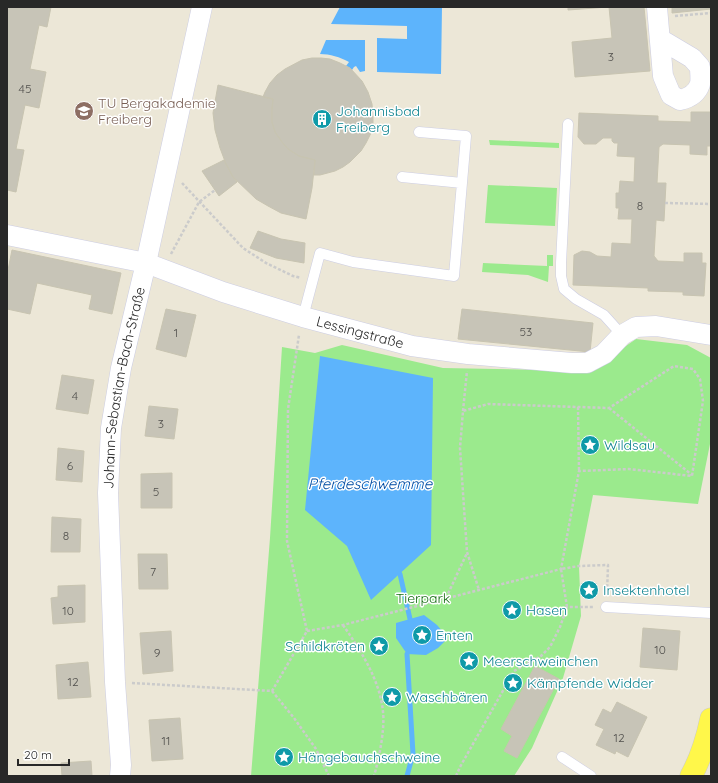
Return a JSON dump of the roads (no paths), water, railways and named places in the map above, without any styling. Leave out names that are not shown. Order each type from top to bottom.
[{"type":"main road","points":[[692,776],[701,754],[711,719]]},
{"type":"street","name":"Johann-Sebastian-Bach-Straße","points":[[120,776],[108,493],[111,428],[121,368],[146,263],[202,7]]},
{"type":"street","points":[[658,12],[660,39]]},
{"type":"street","name":"Lessingstraße","points":[[7,235],[146,263],[223,292],[303,317],[412,346],[468,354],[587,363],[604,354],[622,335],[636,327],[656,326],[711,335]]},
{"type":"lane","points":[[568,124],[561,263],[561,276],[564,289],[576,299],[604,315],[622,335]]},
{"type":"lane","points":[[303,317],[320,253],[353,262],[454,276],[466,136],[418,132]]},
{"type":"lane","points":[[402,178],[462,183]]},
{"type":"lane","points":[[606,607],[711,613]]},
{"type":"lane","points":[[562,757],[591,776]]},
{"type":"water","points":[[340,7],[442,7],[441,74],[377,72],[377,38],[407,39],[407,26],[331,24]]},
{"type":"water","points":[[326,40],[365,40],[365,71],[360,72],[356,66],[352,70],[346,66],[349,62],[339,57],[320,54]]},
{"type":"water","name":"Pferdeschwemme","points":[[320,356],[433,378],[431,545],[371,600],[347,546],[305,510]]},
{"type":"water","points":[[424,615],[437,625],[448,638],[438,648],[426,655],[407,654],[396,638],[396,623]]},
{"type":"waterway","points":[[400,574],[410,619]]},
{"type":"waterway","points":[[407,654],[413,754],[407,776]]},
{"type":"place","name":"TU Bergakademie Freiberg","points":[[84,111]]},
{"type":"place","name":"Johannisbad Freiberg","points":[[322,119]]},
{"type":"place","name":"Wildsau","points":[[590,445]]},
{"type":"place","name":"Insektenhotel","points":[[589,590]]},
{"type":"place","name":"Hasen","points":[[512,610]]},
{"type":"place","name":"Enten","points":[[422,635]]},
{"type":"place","name":"Schildkröten","points":[[379,646]]},
{"type":"place","name":"Meerschweinchen","points":[[469,661]]},
{"type":"place","name":"Kämpfende Widder","points":[[513,683]]},
{"type":"place","name":"Waschbären","points":[[392,697]]},
{"type":"place","name":"Hängebauchschweine","points":[[284,757]]},
{"type":"park label","name":"Tierpark","points":[[423,598]]}]
